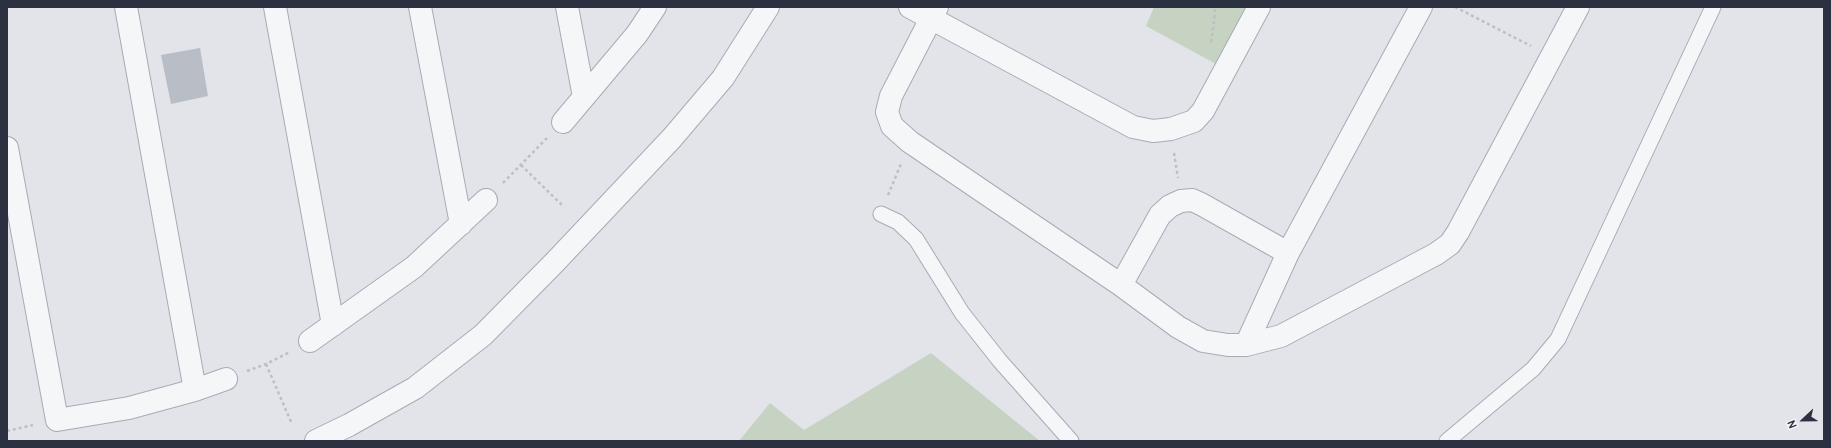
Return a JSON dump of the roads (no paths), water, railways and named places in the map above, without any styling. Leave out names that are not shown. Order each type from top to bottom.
[{"type":"street","points":[[126,7],[195,390]]},
{"type":"street","points":[[275,7],[333,325]]},
{"type":"street","points":[[420,7],[461,224]]},
{"type":"street","points":[[567,7],[584,97]]},
{"type":"street","points":[[563,122],[637,34],[655,7]]},
{"type":"street","points":[[316,441],[349,425],[415,388],[482,335],[555,262],[672,138],[723,78],[768,7]]},
{"type":"street","points":[[910,7],[934,13],[1134,127],[1153,132],[1171,129],[1194,121],[1203,111],[1259,7]]},
{"type":"street","points":[[1246,345],[1288,253],[1421,7]]},
{"type":"street","points":[[934,13],[891,96],[887,112],[892,126],[910,142],[1121,285],[1178,327],[1203,341],[1228,345],[1246,345],[1281,336],[1436,254],[1450,244],[1458,232],[1578,7]]},
{"type":"street","points":[[7,148],[57,420],[130,408],[195,390],[226,379]]},
{"type":"street","points":[[310,341],[414,267],[486,200]]},
{"type":"street","points":[[1121,285],[1160,215],[1170,206],[1181,201],[1192,200],[1201,204],[1288,253]]},
{"type":"lane","points":[[1447,441],[1533,369],[1558,339],[1713,7]]},
{"type":"lane","points":[[881,214],[898,222],[916,239],[962,313],[1000,361],[1071,441]]}]
